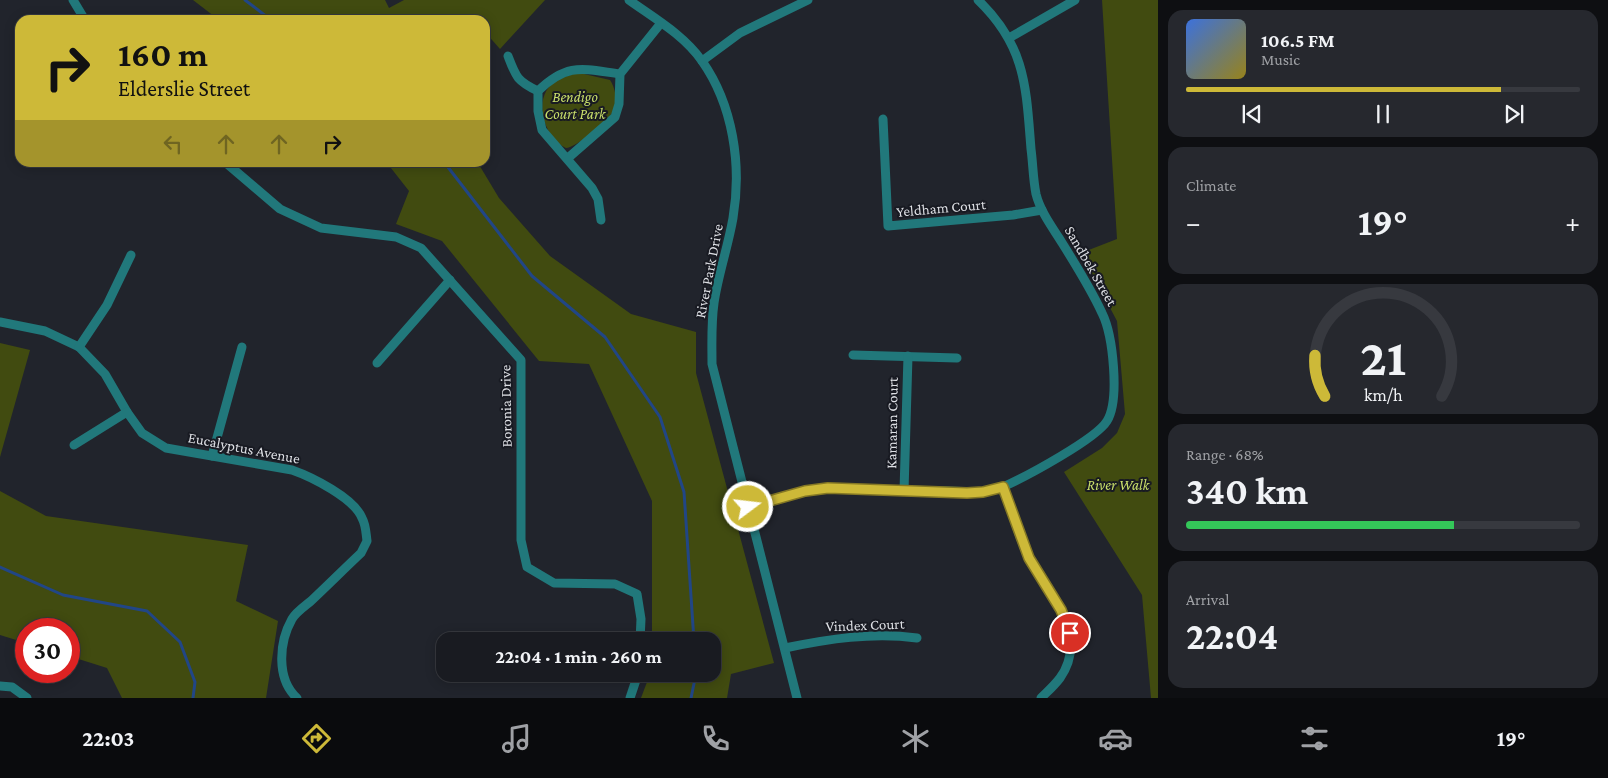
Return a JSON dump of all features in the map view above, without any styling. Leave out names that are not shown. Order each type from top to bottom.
[{"type":"street","points":[[72,0],[82,15]]},
{"type":"street","name":"River Park Drive","points":[[629,0],[678,35],[702,61],[722,100],[734,144],[736,189],[734,215],[714,303],[711,335],[712,364],[797,698]]},
{"type":"street","points":[[702,61],[740,33],[808,0]]},
{"type":"street","name":"Sandbek Street","points":[[748,507],[817,489],[983,492],[1003,487],[1100,430],[1108,421],[1114,397],[1112,353],[1103,315],[1042,210],[1034,182],[1025,80],[1009,38],[991,12],[978,0]]},
{"type":"street","points":[[1009,38],[1075,0]]},
{"type":"street","points":[[568,158],[615,117],[619,104],[620,74],[661,22]]},
{"type":"street","points":[[508,56],[515,76],[522,83],[538,91]]},
{"type":"street","points":[[601,220],[598,199],[568,158],[542,130],[538,111],[538,91],[549,80],[572,69],[620,74]]},
{"type":"street","name":"Yeldham Court","points":[[883,119],[888,226],[1012,216],[1042,210]]},
{"type":"street","name":"Boronia Drive","points":[[231,167],[280,210],[321,228],[396,237],[421,248],[521,360],[521,540],[527,566],[554,583],[615,584],[637,594],[641,619],[640,632]]},
{"type":"street","points":[[79,347],[107,305],[131,255]]},
{"type":"street","points":[[377,363],[450,280]]},
{"type":"street","name":"Eucalyptus Avenue","points":[[0,322],[45,331],[79,347],[106,374],[127,412],[142,433],[166,448],[292,470],[310,476],[347,501],[362,518],[368,541],[361,553],[292,618],[285,637],[281,653],[282,668],[287,684],[296,698]]},
{"type":"street","points":[[212,456],[242,347]]},
{"type":"street","name":"Kamaran Court","points":[[853,355],[957,358]]},
{"type":"street","name":"Kamaran Court","points":[[904,491],[908,356]]},
{"type":"street","points":[[74,445],[127,412]]},
{"type":"street","points":[[1003,487],[1029,558],[1061,610],[1070,633],[1068,660],[1060,678],[1041,698]]},
{"type":"street","name":"Vindex Court","points":[[784,648],[835,638],[892,636],[917,638]]},
{"type":"street","points":[[630,698],[635,682]]},
{"type":"street","points":[[0,686],[12,687],[27,698]]},
{"type":"green space","points":[[193,0],[385,0],[389,8],[404,0],[545,0],[500,49],[490,38],[490,15],[212,15]]},
{"type":"green space","name":"River Walk","points":[[1102,0],[1158,0],[1158,698],[1151,698],[1142,595],[1064,472],[1102,448],[1117,433],[1125,414],[1117,321],[1081,253],[1117,239]]},
{"type":"green space","name":"Bendigo Court Park","points":[[573,74],[584,74],[610,80],[615,90],[616,102],[611,115],[584,139],[566,148],[559,144],[548,129],[544,121],[543,103],[545,94],[551,85]]},
{"type":"green space","points":[[390,167],[480,167],[499,198],[550,256],[631,314],[696,332],[696,373],[774,663],[731,674],[727,698],[641,698],[647,682],[721,682],[721,632],[652,632],[652,501],[589,364],[539,361],[442,241],[396,224],[409,191]]},
{"type":"green space","points":[[0,343],[30,350],[0,457]]},
{"type":"green space","points":[[0,491],[46,516],[248,545],[236,601],[278,621],[266,698],[122,698],[107,668],[80,659],[80,618],[15,618],[15,640],[0,635]]},
{"type":"waterway","points":[[245,0],[264,15]]},
{"type":"waterway","points":[[448,167],[532,276],[605,337],[660,417],[684,492],[693,632]]},
{"type":"waterway","points":[[0,567],[63,595],[147,611],[180,642],[195,682],[193,698]]},
{"type":"waterway","points":[[691,698],[694,682]]},
{"type":"route","points":[[748,507],[805,491],[828,488],[967,493],[983,492],[1003,487],[1029,558],[1061,610],[1070,633]]}]
